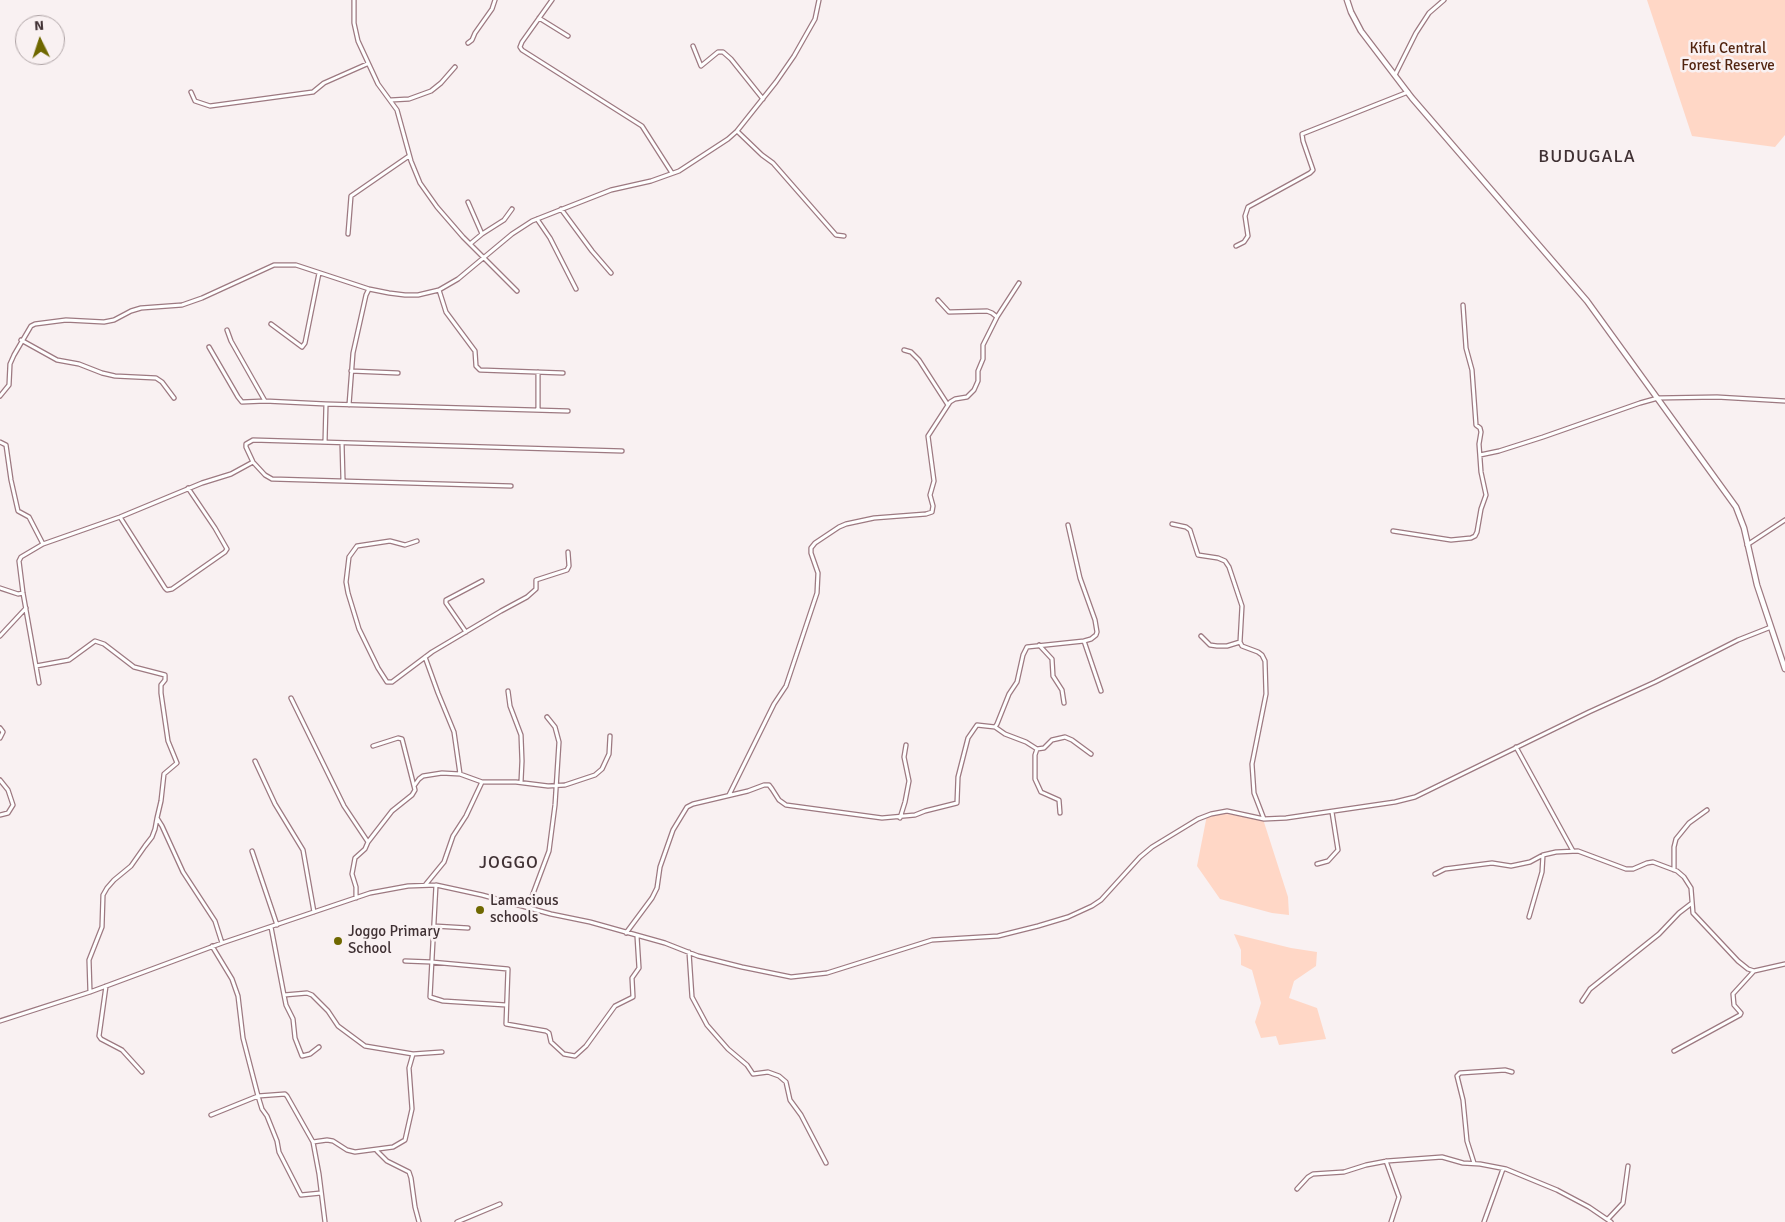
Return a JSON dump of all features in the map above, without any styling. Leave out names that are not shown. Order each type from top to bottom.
[{"type":"street","points":[[354,0],[354,23],[358,42],[378,84],[397,110],[409,156],[420,183],[437,207],[470,244],[517,291]]},
{"type":"street","points":[[468,43],[472,40],[492,9],[495,0]]},
{"type":"street","points":[[552,0],[522,42],[520,47],[522,50],[642,126],[672,173]]},
{"type":"street","points":[[0,396],[9,386],[10,364],[30,326],[42,322],[78,320],[93,323],[104,322],[114,320],[141,308],[182,305],[202,298],[274,265],[296,265],[369,289],[404,295],[418,295],[438,290],[458,279],[512,234],[537,219],[611,190],[651,182],[685,168],[728,140],[763,99],[794,56],[814,19],[819,0]]},
{"type":"street","points":[[1347,0],[1361,31],[1408,92],[1587,301],[1736,508],[1744,528],[1757,584],[1785,669]]},
{"type":"street","points":[[1395,75],[1416,33],[1429,13],[1444,0]]},
{"type":"street","points":[[539,18],[568,36]]},
{"type":"street","points":[[693,46],[701,66],[718,52],[723,52],[731,59],[763,99]]},
{"type":"street","points":[[191,92],[195,101],[210,106],[313,92],[324,83],[368,63]]},
{"type":"street","points":[[390,100],[409,99],[431,91],[456,66]]},
{"type":"street","points":[[1236,246],[1244,242],[1248,236],[1245,216],[1248,207],[1313,170],[1302,141],[1302,134],[1408,92]]},
{"type":"street","points":[[737,131],[773,163],[836,235],[844,236]]},
{"type":"street","points":[[348,234],[351,196],[409,156]]},
{"type":"street","points":[[468,202],[482,234]]},
{"type":"street","points":[[470,244],[504,220],[512,209]]},
{"type":"street","points":[[562,209],[592,251],[611,273]]},
{"type":"street","points":[[537,219],[550,238],[576,289]]},
{"type":"street","points":[[271,324],[302,347],[305,343],[319,273]]},
{"type":"street","points":[[728,796],[774,704],[786,686],[817,593],[818,573],[811,548],[814,543],[846,524],[874,518],[932,512],[930,495],[934,481],[928,436],[948,405],[955,400],[967,397],[974,390],[983,359],[983,344],[997,317],[1019,283]]},
{"type":"street","points":[[349,405],[351,371],[364,302],[369,289]]},
{"type":"street","points":[[438,290],[446,312],[475,351],[476,366],[480,370],[563,373]]},
{"type":"street","points":[[938,300],[949,312],[990,311],[997,317]]},
{"type":"street","points":[[1393,531],[1451,540],[1462,540],[1475,536],[1486,495],[1481,472],[1479,438],[1481,432],[1480,428],[1476,425],[1473,378],[1466,348],[1463,305]]},
{"type":"street","points":[[227,330],[231,341],[265,401]]},
{"type":"street","points":[[21,340],[53,358],[79,364],[102,373],[115,376],[156,378],[162,382],[174,398]]},
{"type":"street","points":[[209,346],[232,388],[242,402],[265,401],[568,411]]},
{"type":"street","points":[[904,350],[911,352],[919,360],[948,405]]},
{"type":"street","points":[[351,371],[398,373]]},
{"type":"street","points":[[538,372],[538,410]]},
{"type":"street","points":[[1480,455],[1543,437],[1658,398],[1717,397],[1785,400]]},
{"type":"street","points":[[325,442],[326,404]]},
{"type":"street","points":[[511,486],[272,479],[265,475],[253,462],[246,447],[248,442],[253,440],[622,450]]},
{"type":"street","points":[[0,442],[6,445],[10,480],[18,511],[29,517],[43,544]]},
{"type":"street","points":[[342,443],[343,480]]},
{"type":"street","points":[[39,683],[23,593],[19,562],[21,557],[43,544],[120,517],[188,488],[231,474],[253,462]]},
{"type":"street","points":[[120,517],[165,588],[167,590],[172,589],[227,549],[188,488]]},
{"type":"street","points":[[1747,545],[1785,520]]},
{"type":"street","points":[[1172,524],[1186,527],[1190,530],[1198,555],[1218,558],[1229,567],[1242,606],[1240,642],[1242,646],[1258,652],[1265,661],[1265,701],[1252,764],[1254,793],[1264,819]]},
{"type":"street","points":[[995,727],[1004,710],[1009,694],[1017,682],[1025,650],[1030,646],[1084,641],[1096,635],[1096,627],[1080,578],[1068,525]]},
{"type":"street","points":[[417,542],[405,545],[390,541],[358,546],[349,557],[346,588],[359,629],[386,682],[392,682],[425,657],[527,597],[536,589],[536,580],[566,570],[569,566],[568,552]]},
{"type":"street","points":[[466,632],[446,603],[446,600],[482,581]]},
{"type":"street","points":[[0,588],[18,594],[23,593]]},
{"type":"street","points":[[0,636],[26,608]]},
{"type":"street","points":[[0,1021],[90,992],[212,946],[370,893],[394,888],[426,885],[482,894],[551,914],[626,932],[677,947],[698,956],[771,974],[802,977],[827,973],[932,940],[998,936],[1053,922],[1092,906],[1101,900],[1140,857],[1152,847],[1198,818],[1227,811],[1264,819],[1286,818],[1395,802],[1415,797],[1738,640],[1772,627]]},
{"type":"street","points":[[1201,636],[1210,645],[1217,646],[1240,642]]},
{"type":"street","points":[[36,666],[69,660],[95,641],[104,644],[134,667],[165,675],[161,693],[168,741],[177,763],[164,774],[156,829],[152,838],[144,846],[132,866],[114,880],[104,891],[102,928],[89,960],[90,992]]},
{"type":"street","points":[[1084,641],[1101,691]]},
{"type":"street","points":[[1039,645],[1052,659],[1053,676],[1062,690],[1064,703]]},
{"type":"street","points":[[425,657],[454,732],[460,774]]},
{"type":"street","points":[[508,690],[510,706],[521,735],[521,782]]},
{"type":"street","points":[[291,698],[344,806],[368,842]]},
{"type":"street","points":[[528,906],[549,851],[556,786],[558,735],[547,716]]},
{"type":"street","points":[[626,932],[658,888],[663,857],[673,830],[682,813],[693,804],[748,791],[760,786],[769,786],[779,800],[786,805],[882,818],[916,816],[925,811],[957,803],[958,777],[968,738],[977,725],[995,727],[1005,734],[1026,742],[1037,749],[1044,748],[1052,740],[1065,737],[1091,754]]},
{"type":"street","points":[[0,728],[3,732],[0,738]]},
{"type":"street","points":[[414,786],[419,779],[432,774],[460,774],[482,782],[521,782],[556,786],[583,780],[595,776],[602,769],[609,754],[610,736]]},
{"type":"street","points":[[356,898],[352,874],[352,865],[355,858],[365,848],[392,811],[412,795],[415,790],[402,739],[398,738],[373,746]]},
{"type":"street","points":[[900,818],[909,781],[904,757],[906,745]]},
{"type":"street","points":[[1516,747],[1573,851]]},
{"type":"street","points":[[1037,749],[1035,755],[1036,779],[1043,794],[1059,800],[1060,813]]},
{"type":"street","points":[[255,761],[275,804],[303,850],[314,912]]},
{"type":"street","points":[[0,780],[8,790],[13,806],[8,813],[0,815]]},
{"type":"street","points":[[426,885],[444,862],[453,836],[466,816],[482,782]]},
{"type":"street","points":[[1674,870],[1676,839],[1688,823],[1708,810]]},
{"type":"street","points":[[1317,864],[1328,861],[1338,850],[1332,812]]},
{"type":"street","points":[[157,818],[183,872],[215,921],[222,943]]},
{"type":"street","points":[[252,851],[277,925]]},
{"type":"street","points":[[1435,874],[1445,870],[1492,863],[1511,866],[1530,862],[1543,855],[1573,851],[1582,852],[1621,868],[1633,869],[1653,862],[1682,875],[1688,882],[1692,895],[1693,914],[1748,969],[1754,971],[1785,964]]},
{"type":"street","points":[[1529,917],[1542,872],[1543,855]]},
{"type":"street","points":[[436,886],[430,997],[443,1001],[506,1005]]},
{"type":"street","points":[[1582,1001],[1590,989],[1659,934],[1692,902]]},
{"type":"street","points":[[434,926],[468,928]]},
{"type":"street","points":[[271,927],[286,1005],[293,1019],[299,1052],[304,1056],[319,1047]]},
{"type":"street","points":[[405,961],[508,969],[506,1024],[538,1028],[546,1031],[549,1033],[551,1042],[564,1054],[575,1056],[586,1046],[617,1004],[630,1000],[633,997],[632,978],[639,968],[637,936]]},
{"type":"street","points":[[212,946],[232,979],[238,996],[243,1038],[258,1096],[262,1110],[267,1116],[277,1141],[279,1152],[301,1195],[321,1193]]},
{"type":"street","points":[[689,952],[692,997],[707,1025],[728,1049],[747,1065],[753,1074],[768,1072],[783,1078],[788,1086],[790,1100],[801,1115],[826,1163]]},
{"type":"street","points":[[1674,1051],[1740,1015],[1741,1013],[1734,1005],[1733,994],[1754,971]]},
{"type":"street","points":[[106,986],[99,1036],[101,1039],[122,1050],[142,1072]]},
{"type":"street","points":[[284,996],[307,993],[312,995],[328,1011],[338,1026],[365,1046],[413,1054],[442,1052]]},
{"type":"street","points":[[313,1142],[333,1141],[347,1150],[355,1152],[393,1147],[405,1140],[412,1108],[409,1068],[413,1054]]},
{"type":"street","points":[[1474,1163],[1467,1141],[1464,1100],[1457,1076],[1460,1073],[1505,1070],[1512,1072]]},
{"type":"street","points":[[211,1115],[258,1096],[285,1094],[313,1142],[325,1222]]},
{"type":"street","points":[[377,1150],[387,1161],[409,1172],[419,1222]]},
{"type":"street","points":[[1297,1190],[1313,1174],[1344,1172],[1386,1161],[1435,1156],[1503,1168],[1558,1190],[1609,1220]]},
{"type":"street","points":[[1386,1161],[1399,1197],[1391,1222]]},
{"type":"street","points":[[1603,1222],[1609,1220],[1623,1203],[1628,1166]]},
{"type":"street","points":[[1484,1222],[1503,1168]]},
{"type":"street","points":[[457,1222],[500,1204]]},
{"type":"green space","name":"Kifu Central Forest Reserve","points":[[1647,0],[1785,0],[1785,135],[1775,147],[1692,136]]},
{"type":"green space","points":[[1227,814],[1263,819],[1288,897],[1289,915],[1272,913],[1220,899],[1197,866],[1207,815]]},
{"type":"green space","points":[[1234,934],[1291,948],[1317,952],[1316,966],[1294,981],[1289,998],[1317,1008],[1326,1039],[1279,1045],[1276,1036],[1261,1038],[1255,1022],[1261,1003],[1252,970],[1241,965],[1241,950]]},
{"type":"place","name":"Lamacious schools","points":[[480,910]]},
{"type":"place","name":"Joggo Primary School","points":[[338,941]]},
{"type":"district","name":"BUDUGALA","points":[[1587,157]]},
{"type":"district","name":"JOGGO","points":[[509,863]]}]
